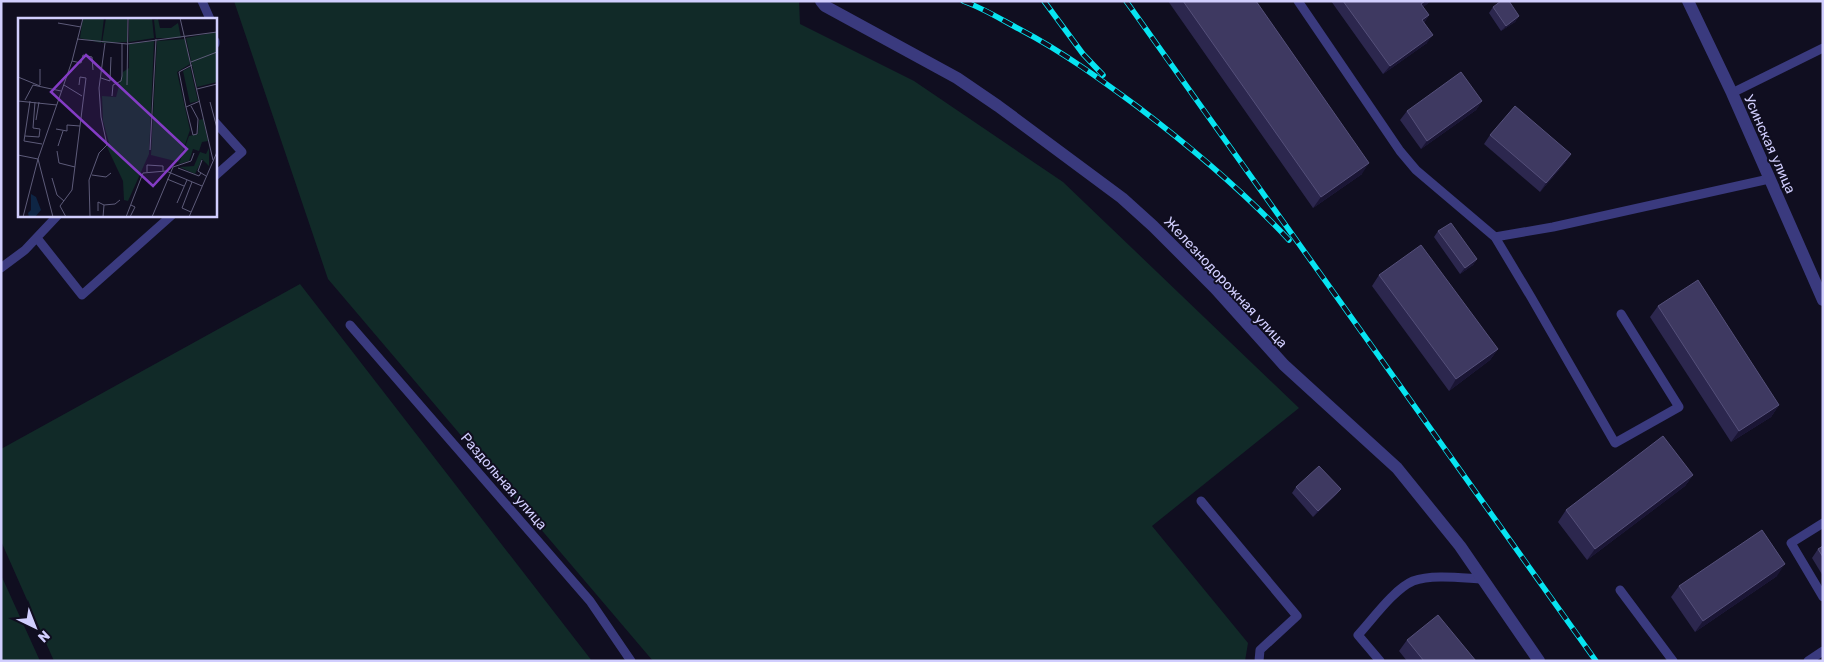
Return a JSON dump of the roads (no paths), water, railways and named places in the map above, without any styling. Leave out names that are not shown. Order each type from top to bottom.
[{"type":"street","name":"Железнодорожная улица","points":[[821,1],[825,6],[957,78],[1122,198],[1153,226],[1215,288],[1284,365],[1397,468],[1460,546],[1539,661]]},
{"type":"street","name":"Усинская улица","points":[[1688,1],[1732,93],[1823,300]]},
{"type":"lane","points":[[202,1],[210,18]]},
{"type":"lane","points":[[1298,1],[1400,151],[1416,170],[1454,200],[1495,237],[1615,443],[1680,407],[1620,314]]},
{"type":"lane","points":[[1732,93],[1823,48]]},
{"type":"lane","points":[[216,123],[242,152],[216,175]]},
{"type":"lane","points":[[1495,237],[1554,227],[1769,179]]},
{"type":"lane","points":[[1,268],[16,258],[57,216]]},
{"type":"lane","points":[[37,238],[82,295],[171,216]]},
{"type":"lane","name":"Раздольная улица","points":[[350,324],[590,601],[631,661]]},
{"type":"lane","points":[[1201,501],[1297,616],[1260,650],[1259,661]]},
{"type":"lane","points":[[1823,523],[1791,542],[1823,596]]},
{"type":"lane","points":[[1380,661],[1358,635],[1391,598],[1412,581],[1430,578],[1482,579]]},
{"type":"lane","points":[[1620,590],[1673,661]]},
{"type":"lane","points":[[1808,661],[1823,651]]},
{"type":"railway","points":[[963,1],[992,14],[1052,47],[1138,107],[1216,170],[1254,204],[1289,240]]},
{"type":"railway","points":[[1044,1],[1083,54],[1103,75]]},
{"type":"railway","points":[[1126,1],[1596,661]]}]
